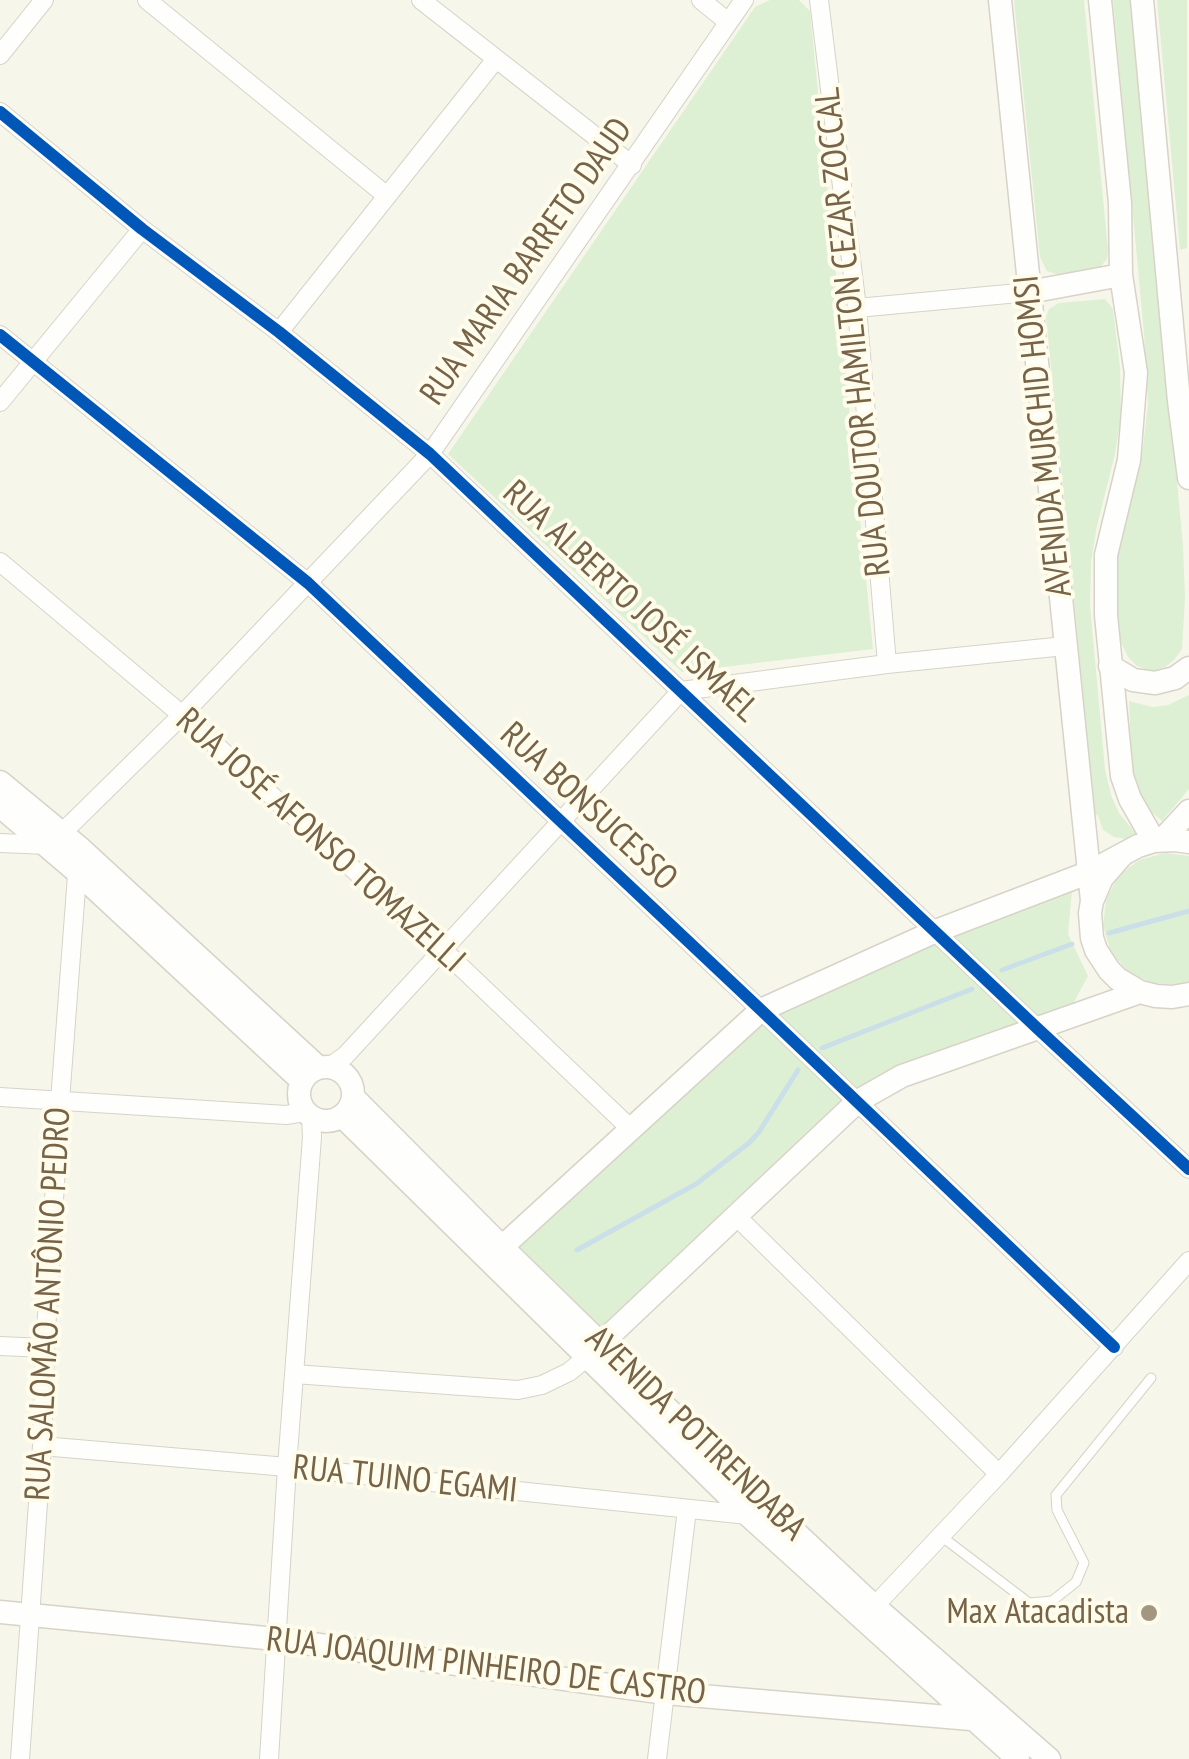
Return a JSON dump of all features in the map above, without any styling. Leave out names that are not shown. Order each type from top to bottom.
[{"type":"main road","name":"AVENIDA MURCHID HOMSI","points":[[1000,0],[1090,872],[1090,925],[1096,950],[1109,970],[1140,992]]},
{"type":"main road","name":"AVENIDA MURCHID HOMSI","points":[[1100,0],[1120,203],[1121,275],[1136,373],[1128,460],[1106,555],[1106,615],[1122,776],[1130,800],[1158,840]]},
{"type":"main road","points":[[1142,0],[1189,478]]},
{"type":"main road","points":[[1029,292],[1121,275]]},
{"type":"main road","points":[[1110,666],[1133,680],[1154,683],[1175,678],[1189,668]]},
{"type":"main road","name":"AVENIDA POTIRENDABA","points":[[0,782],[321,1097],[594,1351],[868,1613],[972,1719],[1018,1759]]},
{"type":"main road","name":"AVENIDA POTIRENDABA","points":[[0,806],[55,839]]},
{"type":"main road","points":[[1158,840],[1189,812]]},
{"type":"main road","points":[[502,1248],[762,1010],[936,931],[1090,872],[1138,846],[1158,840],[1189,842]]},
{"type":"main road","points":[[1092,901],[1102,878],[1123,854]]},
{"type":"main road","points":[[594,1351],[858,1101],[902,1076],[1140,992],[1172,997],[1189,995]]},
{"type":"main road","name":"AVENIDA POTIRENDABA","points":[[321,1097],[502,1248],[594,1351]]},
{"type":"main road","name":"RUA JOAQUIM PINHEIRO DE CASTRO","points":[[0,1612],[276,1639],[666,1693],[1006,1722]]},
{"type":"main road","name":"AVENIDA POTIRENDABA","points":[[868,1613],[1049,1759]]},
{"type":"street","points":[[0,55],[44,0]]},
{"type":"street","points":[[146,0],[387,196]]},
{"type":"street","points":[[421,0],[632,164]]},
{"type":"street","points":[[700,0],[728,22]]},
{"type":"street","name":"RUA MARIA BARRETO DAUD","points":[[55,839],[182,715],[430,454],[744,0]]},
{"type":"street","name":"RUA DOUTOR HAMILTON CEZAR ZOCCAL","points":[[819,0],[857,308],[887,664]]},
{"type":"street","points":[[278,332],[496,59]]},
{"type":"street","name":"RUA ALBERTO JOSÉ ISMAEL","points":[[0,112],[142,229],[430,454],[1189,1168]]},
{"type":"street","points":[[0,402],[142,229]]},
{"type":"street","points":[[857,308],[1029,292]]},
{"type":"street","name":"RUA BONSUCESSO","points":[[0,336],[308,583],[1114,1347]]},
{"type":"street","name":"RUA JOSÉ AFONSO TOMAZELLI","points":[[0,562],[182,715],[442,949],[631,1129]]},
{"type":"street","points":[[269,1759],[294,1374],[321,1097],[442,949],[681,691],[1066,646]]},
{"type":"street","points":[[0,843],[55,839]]},
{"type":"street","name":"RUA SALOMÃO ANTÔNIO PEDRO","points":[[20,1759],[60,1101],[79,860]]},
{"type":"street","points":[[0,1097],[60,1101],[321,1097]]},
{"type":"street","points":[[736,1216],[1000,1474]]},
{"type":"street","points":[[868,1613],[1000,1474],[1189,1261]]},
{"type":"street","points":[[0,1346],[45,1348]]},
{"type":"street","points":[[294,1374],[518,1390],[542,1385],[569,1372],[594,1351]]},
{"type":"street","name":"RUA TUINO EGAMI","points":[[42,1446],[687,1509],[755,1508]]},
{"type":"street","points":[[657,1759],[687,1509]]},
{"type":"lane","points":[[941,1536],[1030,1603],[1052,1602],[1076,1582],[1084,1562],[1057,1510],[1056,1494],[1151,1378]]},
{"type":"green space","points":[[770,0],[799,0],[810,11],[873,649],[682,672],[448,454],[755,7]]},
{"type":"green space","points":[[1014,0],[1084,0],[1108,250],[1107,259],[1097,271],[1056,274],[1047,271],[1040,257]]},
{"type":"green space","points":[[1113,0],[1132,0],[1183,545],[1182,649],[1174,660],[1156,670],[1137,666],[1128,657],[1120,640],[1115,610],[1115,570],[1143,446],[1148,404]]},
{"type":"green space","points":[[1157,0],[1187,0],[1187,248],[1180,250]]},
{"type":"green space","points":[[1105,299],[1113,309],[1121,415],[1091,562],[1090,605],[1105,769],[1119,813],[1138,836],[1125,839],[1103,830],[1095,814],[1046,317],[1049,309],[1059,303]]},
{"type":"green space","points":[[1189,695],[1189,789],[1162,821],[1137,793],[1132,778],[1129,701],[1153,707]]},
{"type":"green space","points":[[1165,853],[1189,856],[1189,982],[1177,985],[1152,983],[1128,972],[1111,952],[1103,926],[1106,900],[1118,876],[1139,860]]},
{"type":"green space","points":[[1072,891],[1068,934],[1088,976],[1067,1015],[1043,1024],[947,932]]},
{"type":"green space","points":[[934,938],[1029,1028],[858,1094],[771,1010]]},
{"type":"green space","points":[[760,1018],[848,1101],[602,1334],[510,1246]]},
{"type":"waterway","points":[[1109,933],[1189,911]]},
{"type":"waterway","points":[[1002,970],[1072,944]]},
{"type":"waterway","points":[[822,1048],[972,989]]},
{"type":"waterway","points":[[577,1250],[696,1184],[749,1143],[798,1070]]},
{"type":"cycle path","points":[[0,112],[142,229],[279,332],[430,454],[1189,1169]]},
{"type":"cycle path","points":[[0,335],[308,583],[1114,1347]]},
{"type":"place","name":"Max Atacadista","points":[[1149,1613]]}]
